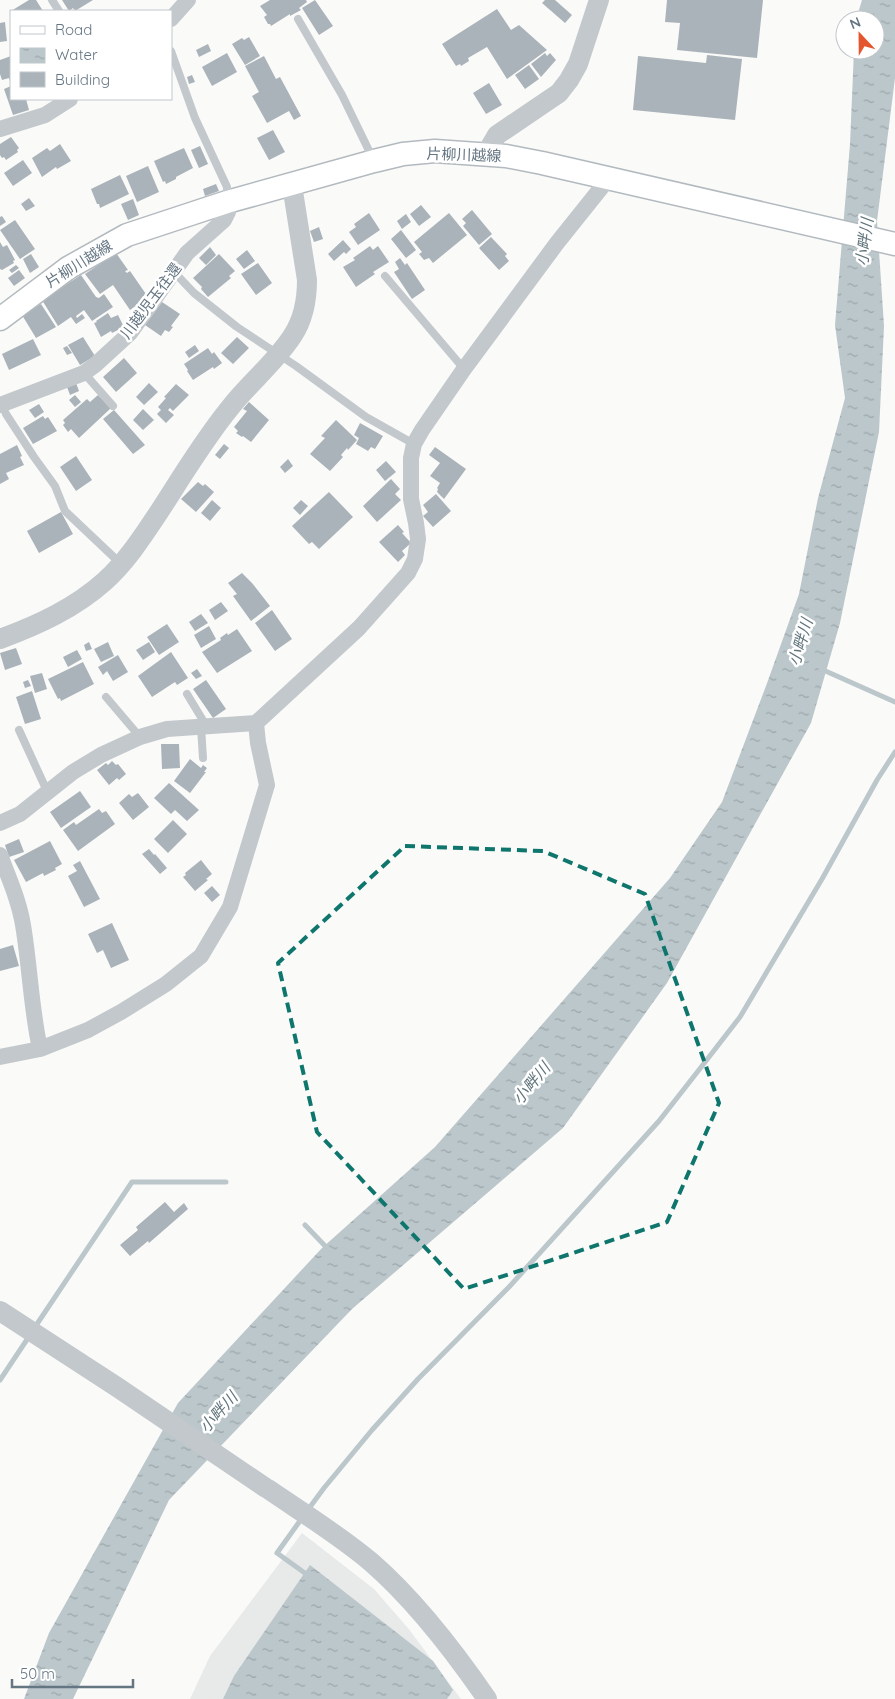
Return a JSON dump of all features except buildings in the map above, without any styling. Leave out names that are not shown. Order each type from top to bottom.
[{"type":"main road","name":"片柳川越線","points":[[0,319],[68,268],[127,235],[227,202],[374,161],[403,154],[435,151],[515,158],[895,244]]},
{"type":"street","points":[[172,18],[188,0]]},
{"type":"street","points":[[486,154],[497,135],[559,93],[569,80],[578,64],[599,0]]},
{"type":"street","points":[[0,129],[45,115],[68,100]]},
{"type":"street","points":[[0,823],[20,814],[72,772],[101,755],[140,737],[167,729],[256,723],[359,628],[408,573],[415,559],[418,539],[411,499],[411,458],[414,444],[464,369],[557,243],[609,178]]},
{"type":"street","points":[[0,639],[46,620],[73,605],[105,581],[121,564],[148,528],[229,408],[278,355],[294,334],[303,312],[307,295],[307,280],[292,185]]},
{"type":"street","name":"川越児玉往還","points":[[1,405],[84,373],[95,365],[130,333],[187,253],[224,220],[228,212],[227,202]]},
{"type":"street","points":[[0,1057],[40,1049],[88,1030],[166,984],[201,956],[230,907],[267,785],[258,743],[256,723]]},
{"type":"street","points":[[0,855],[16,897],[23,925],[34,1021],[40,1049]]},
{"type":"street","points":[[0,1311],[117,1387],[343,1540],[371,1562],[434,1628],[459,1658],[487,1699]]},
{"type":"lane","points":[[298,19],[342,95],[374,161]]},
{"type":"lane","points":[[172,54],[195,118],[226,187],[227,202]]},
{"type":"lane","points":[[174,272],[194,293],[237,328],[366,417],[414,444]]},
{"type":"lane","points":[[386,276],[464,369]]},
{"type":"lane","points":[[84,373],[113,406]]},
{"type":"lane","points":[[1,405],[34,457],[56,486],[65,511],[121,564]]},
{"type":"lane","points":[[187,694],[204,727],[202,758]]},
{"type":"lane","points":[[106,697],[140,737]]},
{"type":"lane","points":[[18,730],[47,791]]},
{"type":"highlighted area","points":[[405,846],[543,851],[645,894],[719,1103],[667,1222],[464,1289],[317,1132],[278,963]]},
{"type":"shaded area","points":[[302,1533],[374,1589],[408,1628],[461,1699],[190,1699],[210,1656]]},
{"type":"water","name":"小畔川","points":[[862,0],[895,0],[895,78],[877,221],[884,326],[879,432],[840,623],[811,723],[667,983],[563,1128],[352,1309],[169,1500],[73,1699],[24,1699],[49,1633],[178,1403],[322,1248],[435,1147],[670,878],[722,802],[799,594],[818,498],[845,398],[835,325],[850,144],[854,60],[885,60],[885,10],[859,10]]},
{"type":"water","points":[[310,1565],[433,1661],[453,1690],[447,1699],[223,1699],[234,1676]]},
{"type":"waterway","points":[[821,669],[895,702]]},
{"type":"waterway","points":[[307,1511],[372,1430],[418,1379],[509,1287],[659,1121],[740,1017],[895,752]]},
{"type":"waterway","points":[[35,1327],[132,1182],[226,1182]]},
{"type":"waterway","points":[[305,1225],[329,1250]]},
{"type":"waterway","points":[[0,1380],[30,1335]]},
{"type":"waterway","points":[[302,1518],[277,1553],[309,1576]]}]
